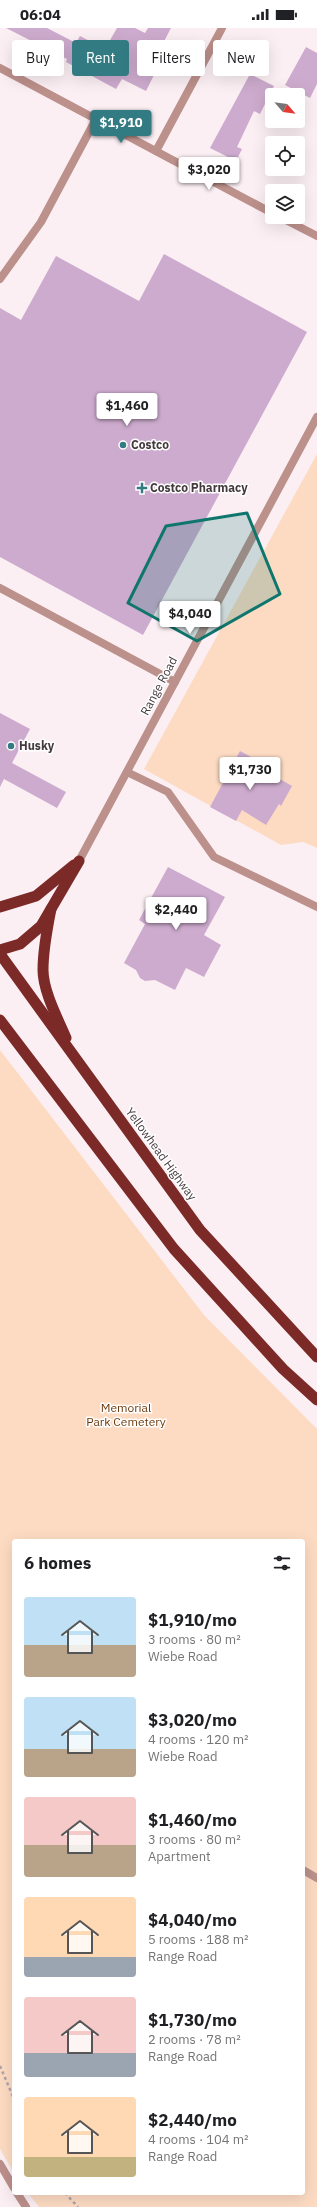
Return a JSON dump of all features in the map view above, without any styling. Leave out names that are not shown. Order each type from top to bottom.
[{"type":"highway","points":[[0,907],[36,896],[79,861]]},
{"type":"highway","points":[[0,950],[20,944],[41,926],[79,861]]},
{"type":"highway","points":[[51,909],[45,937],[43,972],[52,1004],[73,1054]]},
{"type":"highway","name":"Yellowhead Highway","points":[[0,954],[200,1230],[317,1357]]},
{"type":"highway","points":[[0,1020],[174,1249],[283,1369],[317,1400]]},
{"type":"street","points":[[156,151],[222,28]]},
{"type":"street","points":[[0,68],[265,209]]},
{"type":"street","points":[[0,278],[41,222],[96,119]]},
{"type":"street","points":[[294,224],[317,236]]},
{"type":"street","name":"Range Road","points":[[79,861],[317,417]]},
{"type":"street","points":[[0,588],[175,682]]},
{"type":"street","points":[[128,772],[168,792],[214,857],[317,907]]},
{"type":"street","points":[[305,1871],[317,1878]]},
{"type":"street","points":[[0,2164],[2,2175],[12,2186]]},
{"type":"street","points":[[18,2195],[26,2207]]},
{"type":"path","points":[[0,2066],[12,2094]]},
{"type":"path","points":[[67,2195],[78,2207]]},
{"type":"highlighted area","points":[[247,513],[280,594],[197,641],[128,603],[166,526]]},
{"type":"green space","points":[[317,454],[317,848],[303,842],[281,845],[144,769]]},
{"type":"green space","name":"Memorial Park Cemetery","points":[[0,1050],[204,1315],[317,1429],[317,2207],[39,2207],[30,2195],[305,2195],[305,1539],[12,1539],[12,2170],[0,2149]]},
{"type":"building","points":[[6,28],[47,28],[72,41],[72,65],[66,62],[67,59],[64,57],[64,40],[30,40]]},
{"type":"building","points":[[117,28],[135,28],[145,33],[148,28],[171,28],[165,40],[137,40],[137,76],[154,76],[146,91],[122,79],[116,89],[92,76],[129,76],[129,40],[110,40]]},
{"type":"building","points":[[80,36],[88,40],[78,40]]},
{"type":"building","points":[[306,47],[317,53],[317,84],[310,98],[305,95],[305,88],[291,88],[285,85]]},
{"type":"building","points":[[249,76],[254,76],[274,86],[273,88],[265,88],[265,104],[260,114],[254,111],[237,147],[242,149],[236,161],[210,148]]},
{"type":"building","name":"Costco","points":[[164,254],[307,332],[143,635],[0,557],[0,308],[21,320],[56,256],[139,301]]},
{"type":"building","name":"Husky","points":[[0,713],[30,729],[12,763],[66,792],[57,808],[4,779],[0,787]]},
{"type":"building","points":[[240,751],[266,765],[264,770],[292,786],[281,806],[279,804],[266,825],[242,810],[236,821],[210,807]]},
{"type":"building","points":[[168,867],[225,897],[204,935],[221,945],[204,977],[186,968],[175,990],[155,980],[145,981],[140,978],[136,970],[124,963],[145,924],[139,920]]},
{"type":"place","name":"Costco","points":[[123,445]]},
{"type":"place","name":"Costco Pharmacy","points":[[142,488]]},
{"type":"place","name":"Husky","points":[[11,746]]}]
